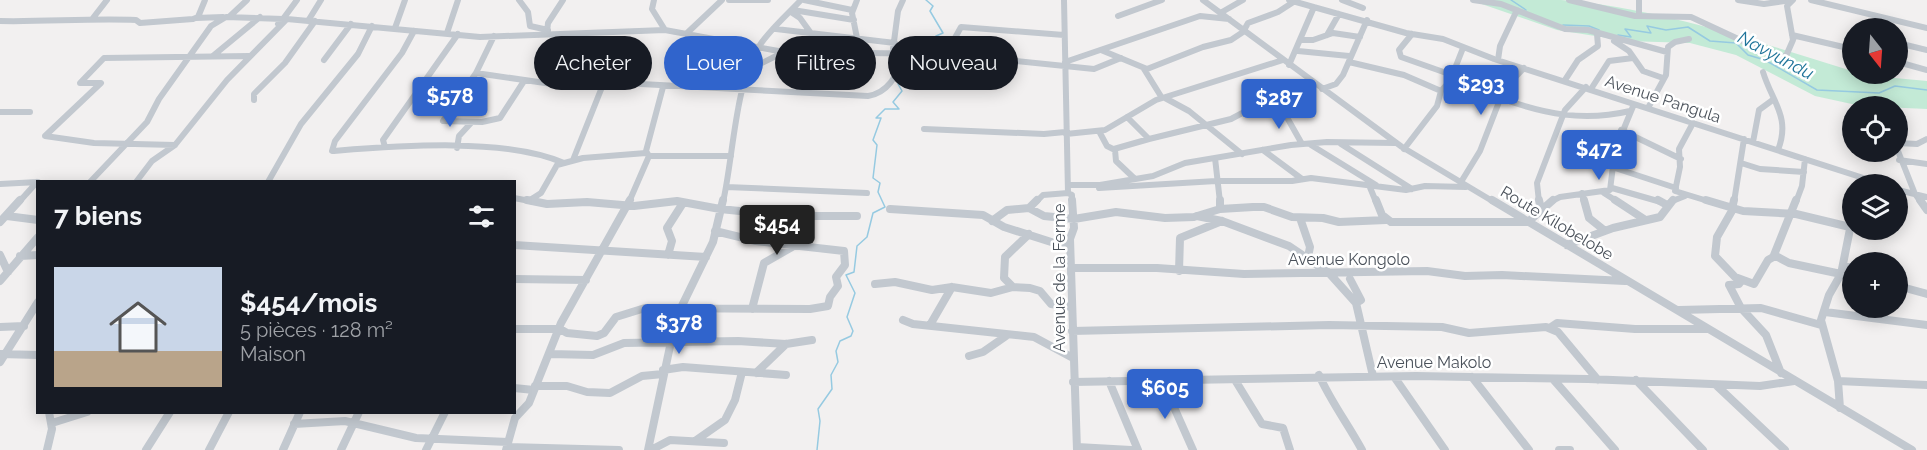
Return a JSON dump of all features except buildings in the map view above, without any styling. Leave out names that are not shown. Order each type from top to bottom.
[{"type":"street","points":[[93,18],[107,0]]},
{"type":"street","points":[[196,18],[205,0]]},
{"type":"street","points":[[92,180],[147,122],[159,99],[211,26],[228,17],[247,0]]},
{"type":"street","points":[[276,26],[297,0]]},
{"type":"street","points":[[254,100],[254,94],[285,63],[313,27],[312,21],[321,0]]},
{"type":"street","points":[[395,28],[405,0]]},
{"type":"street","points":[[447,33],[458,0]]},
{"type":"street","points":[[519,0],[528,12],[530,26],[548,32]]},
{"type":"street","points":[[548,32],[548,23],[563,0]]},
{"type":"street","points":[[654,0],[652,9],[665,30]]},
{"type":"street","points":[[686,34],[722,0]]},
{"type":"street","points":[[729,0],[768,0]]},
{"type":"street","points":[[763,43],[803,0],[852,10]]},
{"type":"street","points":[[856,36],[852,10],[857,0]]},
{"type":"street","points":[[895,36],[895,23],[903,0]]},
{"type":"street","name":"Avenue de la Ferme","points":[[1064,0],[1062,34],[1065,63],[1065,133],[1068,189],[1072,195],[1074,219],[1070,248],[1077,449]]},
{"type":"street","points":[[1118,16],[1162,0]]},
{"type":"street","points":[[1205,2],[1217,0]]},
{"type":"street","points":[[1222,12],[1243,0]]},
{"type":"street","points":[[1231,40],[1243,32],[1248,23],[1278,12],[1293,0],[1412,34],[1437,37]]},
{"type":"street","points":[[1342,0],[1363,8]]},
{"type":"street","points":[[1473,0],[1501,3],[1552,25],[1667,52]]},
{"type":"street","points":[[1569,0],[1639,16],[1694,17],[1779,57],[1786,56],[1792,46],[1787,6],[1792,0]]},
{"type":"street","points":[[1639,0],[1639,16]]},
{"type":"street","points":[[1738,0],[1764,4],[1792,0]]},
{"type":"street","points":[[1811,0],[1927,28]]},
{"type":"street","points":[[1357,17],[1366,1]]},
{"type":"street","name":"Route Kilobelobe","points":[[1205,2],[1222,12],[1243,32],[1404,149],[1912,450]]},
{"type":"street","points":[[924,129],[1065,133],[1090,136],[1100,133],[1164,98],[1286,63],[1298,51],[1305,20],[1314,7]]},
{"type":"street","points":[[1498,60],[1500,46],[1516,10]]},
{"type":"street","points":[[792,11],[854,20]]},
{"type":"street","points":[[792,11],[812,36]]},
{"type":"street","points":[[1327,35],[1339,14]]},
{"type":"street","points":[[1065,63],[1200,16],[1229,19]]},
{"type":"street","points":[[0,21],[36,22],[93,18],[141,23],[228,17],[283,19]]},
{"type":"street","points":[[209,57],[226,49],[237,34],[260,17]]},
{"type":"street","points":[[137,180],[152,160],[175,145],[249,56],[286,19],[494,36],[548,32],[665,30],[696,36]]},
{"type":"street","points":[[1322,89],[1337,83],[1367,20]]},
{"type":"street","points":[[324,60],[351,24]]},
{"type":"street","points":[[269,180],[301,124],[326,90],[358,54],[372,26]]},
{"type":"street","points":[[956,36],[961,27],[1062,34]]},
{"type":"street","points":[[777,29],[838,36]]},
{"type":"street","points":[[414,31],[402,53],[331,148],[332,151],[385,147],[490,148],[550,157],[564,163]]},
{"type":"street","points":[[385,147],[383,140],[458,34]]},
{"type":"street","points":[[1300,40],[1340,34],[1360,37]]},
{"type":"street","points":[[1412,34],[1399,50],[1401,57],[1452,75]]},
{"type":"street","points":[[1565,80],[1578,60],[1590,54],[1598,46],[1597,34]]},
{"type":"street","points":[[1792,35],[1842,47]]},
{"type":"street","points":[[494,36],[476,73],[443,121],[471,123],[500,118],[525,81]]},
{"type":"street","name":"Avenue Pangula","points":[[1437,37],[1498,60],[1778,150],[1845,174]]},
{"type":"street","points":[[1612,39],[1629,51],[1646,72],[1663,78]]},
{"type":"street","points":[[1648,108],[1668,68],[1664,58],[1672,43],[1689,39]]},
{"type":"street","points":[[1144,69],[1203,46],[1231,40],[1256,41]]},
{"type":"street","points":[[1908,46],[1927,51]]},
{"type":"street","points":[[1404,149],[1437,106],[1441,91],[1452,75],[1463,48]]},
{"type":"street","points":[[1101,50],[1144,69],[1164,98],[1189,111],[1204,126],[1242,154]]},
{"type":"street","points":[[1298,51],[1349,59],[1404,75],[1441,91]]},
{"type":"street","points":[[175,145],[94,143],[45,135],[101,83],[81,82],[104,58],[249,56]]},
{"type":"street","points":[[1018,59],[1065,63],[1094,69],[1121,58]]},
{"type":"street","points":[[1541,209],[1536,189],[1537,183],[1569,103],[1589,88],[1609,61],[1634,58]]},
{"type":"street","points":[[1908,65],[1927,70]]},
{"type":"street","points":[[1461,182],[1480,151],[1504,89],[1524,68]]},
{"type":"street","points":[[1763,72],[1766,86],[1783,116],[1782,142],[1778,150]]},
{"type":"street","points":[[476,73],[510,75],[534,82]]},
{"type":"street","points":[[1100,133],[1107,146],[1114,149],[1231,119],[1276,98],[1293,95],[1312,82]]},
{"type":"street","points":[[652,86],[875,95],[888,85]]},
{"type":"street","points":[[507,446],[515,418],[529,403],[560,329],[602,249],[628,206],[648,154],[663,87]]},
{"type":"street","points":[[573,160],[601,90]]},
{"type":"street","points":[[649,450],[675,318],[706,257],[715,231],[726,188],[743,91]]},
{"type":"street","points":[[1276,98],[1292,122],[1293,135],[1302,144]]},
{"type":"street","points":[[1500,98],[1541,113],[1582,120],[1630,111]]},
{"type":"street","points":[[1753,142],[1759,110],[1774,99]]},
{"type":"street","points":[[1612,188],[1612,167],[1621,130],[1634,104]]},
{"type":"street","points":[[0,112],[30,112]]},
{"type":"street","points":[[1127,117],[1149,139]]},
{"type":"street","points":[[456,148],[459,136],[471,123]]},
{"type":"street","points":[[1693,123],[1679,149],[1681,159],[1675,191],[1732,209],[1766,214],[1792,213],[1842,225]]},
{"type":"street","points":[[1621,130],[1681,159]]},
{"type":"street","points":[[1744,139],[1732,209],[1720,227],[1714,255],[1735,277],[1742,281],[1758,282],[1768,260],[1775,256]]},
{"type":"street","points":[[1908,144],[1918,144],[1927,139]]},
{"type":"street","points":[[1339,143],[1412,189]]},
{"type":"street","points":[[992,221],[1007,210],[1029,208],[1047,194],[1153,176],[1185,163],[1302,144],[1395,143]]},
{"type":"street","points":[[1310,144],[1378,186]]},
{"type":"street","points":[[1114,149],[1116,161],[1135,179]]},
{"type":"street","points":[[1263,150],[1302,179]]},
{"type":"street","points":[[530,200],[541,193],[557,165],[573,160],[648,154],[731,156]]},
{"type":"street","points":[[1215,158],[1220,209]]},
{"type":"street","points":[[1775,256],[1775,250],[1802,186],[1805,159]]},
{"type":"street","points":[[1908,161],[1927,164]]},
{"type":"street","points":[[1900,162],[1915,194],[1927,210]]},
{"type":"street","points":[[1741,163],[1760,169],[1804,172]]},
{"type":"street","points":[[1612,167],[1676,188]]},
{"type":"street","points":[[1099,188],[1216,180],[1302,179],[1412,189],[1469,187]]},
{"type":"street","points":[[0,184],[36,182]]},
{"type":"street","points":[[0,222],[36,183]]},
{"type":"street","points":[[1369,185],[1386,220]]},
{"type":"street","points":[[726,188],[867,193]]},
{"type":"street","points":[[1197,216],[1220,209],[1264,207],[1300,218],[1323,218],[1339,222],[1386,220],[1405,223],[1528,222],[1541,209],[1560,197],[1582,193],[1604,193],[1612,188],[1648,196],[1667,205]]},
{"type":"street","points":[[1908,192],[1927,197]]},
{"type":"street","points":[[1582,193],[1589,218],[1604,230]]},
{"type":"street","points":[[1604,193],[1644,219]]},
{"type":"street","points":[[1567,245],[1604,230],[1662,216],[1667,205],[1685,196]]},
{"type":"street","points":[[516,198],[547,204],[587,202],[628,206],[672,201],[787,216],[837,214],[858,216]]},
{"type":"street","points":[[668,255],[673,245],[672,234],[667,228],[683,203]]},
{"type":"street","points":[[890,208],[983,215],[992,221],[1045,242],[1070,248]]},
{"type":"street","points":[[1029,208],[1044,216],[1074,219],[1116,212],[1165,218],[1197,216],[1222,220],[1260,237],[1283,243],[1308,256],[1329,273],[1356,303],[1373,376]]},
{"type":"street","points":[[7,216],[36,220]]},
{"type":"street","points":[[1300,218],[1310,247],[1308,256]]},
{"type":"street","points":[[1179,271],[1180,238],[1222,220]]},
{"type":"street","points":[[516,329],[560,329],[572,334],[600,335],[621,314],[645,308],[752,309],[823,308],[828,306],[830,297],[838,286],[836,277],[845,265],[844,251],[756,241],[715,231]]},
{"type":"street","points":[[1013,287],[1004,278],[1005,257],[1029,234]]},
{"type":"street","points":[[0,281],[36,239]]},
{"type":"street","points":[[516,245],[706,257]]},
{"type":"street","points":[[752,309],[764,263],[795,246]]},
{"type":"street","points":[[0,255],[8,272]]},
{"type":"street","points":[[20,256],[36,255]]},
{"type":"street","points":[[1775,256],[1789,263],[1841,274]]},
{"type":"street","name":"Avenue Kongolo","points":[[1071,268],[1329,273],[1352,276],[1427,271],[1465,276],[1502,275],[1628,281]]},
{"type":"street","points":[[1840,408],[1838,381],[1821,325],[1827,301],[1842,270]]},
{"type":"street","points":[[1343,291],[1352,276]]},
{"type":"street","points":[[1352,276],[1361,300],[1356,303]]},
{"type":"street","points":[[516,279],[586,280]]},
{"type":"street","points":[[1742,281],[1739,284],[1728,284],[1741,308],[1766,335],[1781,373]]},
{"type":"street","points":[[875,284],[907,283],[936,291],[952,287],[991,293],[1013,287],[1035,288],[1042,292],[1048,303],[1071,307]]},
{"type":"street","points":[[930,326],[952,287]]},
{"type":"street","points":[[1908,288],[1927,294]]},
{"type":"street","points":[[0,362],[36,305]]},
{"type":"street","points":[[1677,310],[1770,309],[1821,325]]},
{"type":"street","points":[[1825,312],[1927,325]]},
{"type":"street","points":[[903,320],[913,324],[1036,338],[1073,358]]},
{"type":"street","points":[[1551,327],[1557,322],[1635,329],[1707,329]]},
{"type":"street","points":[[1072,331],[1329,325],[1442,327],[1469,333],[1507,328],[1551,327],[1558,332],[1598,380]]},
{"type":"street","points":[[0,327],[24,326]]},
{"type":"street","points":[[600,335],[603,349]]},
{"type":"street","points":[[969,356],[983,352],[1006,336]]},
{"type":"street","points":[[550,354],[593,355],[619,343],[738,341],[786,344],[812,340]]},
{"type":"street","points":[[756,373],[786,344]]},
{"type":"street","points":[[4,354],[36,355]]},
{"type":"street","points":[[516,388],[567,386],[587,392],[610,393],[642,376],[683,367],[786,375]]},
{"type":"street","points":[[695,441],[704,433],[718,427],[728,414],[735,401],[742,372]]},
{"type":"street","points":[[1319,375],[1328,395],[1346,420],[1362,450]]},
{"type":"street","name":"Avenue Makolo","points":[[1073,382],[1161,378],[1235,380],[1319,375],[1395,378],[1636,380],[1716,385],[1767,385],[1794,381]]},
{"type":"street","points":[[1472,377],[1529,450]]},
{"type":"street","points":[[1161,378],[1192,450]]},
{"type":"street","points":[[1395,378],[1445,450]]},
{"type":"street","points":[[1553,379],[1615,450]]},
{"type":"street","points":[[1235,380],[1262,423],[1282,428],[1290,450]]},
{"type":"street","points":[[1636,380],[1703,450]]},
{"type":"street","points":[[1109,381],[1138,450]]},
{"type":"street","points":[[1838,381],[1927,386]]},
{"type":"street","points":[[1716,385],[1785,450]]},
{"type":"street","points":[[47,450],[52,423],[50,414]]},
{"type":"street","points":[[52,423],[81,414]]},
{"type":"street","points":[[146,450],[169,414]]},
{"type":"street","points":[[209,450],[228,414]]},
{"type":"street","points":[[283,450],[299,414]]},
{"type":"street","points":[[341,450],[358,414]]},
{"type":"street","points":[[426,450],[444,414]]},
{"type":"street","points":[[294,424],[338,421],[430,440],[507,446],[619,450]]},
{"type":"street","points":[[649,450],[670,440],[724,443]]},
{"type":"street","points":[[1077,449],[1131,450]]},
{"type":"street","points":[[1559,450],[1570,450]]},
{"type":"green space","points":[[1470,0],[1561,0],[1635,10],[1672,18],[1842,68],[1842,84],[1908,84],[1908,79],[1927,81],[1927,109],[1908,108],[1908,96],[1842,96],[1842,102],[1815,96],[1736,55],[1690,43],[1627,41],[1557,30]]},
{"type":"waterway","points":[[926,0],[933,6],[930,11],[943,33],[936,36]]},
{"type":"waterway","name":"Navyundu","points":[[1511,0],[1526,10]]},
{"type":"waterway","name":"Navyundu","points":[[1563,25],[1589,26],[1599,30]]},
{"type":"waterway","name":"Navyundu","points":[[1618,35],[1631,37],[1625,29],[1651,33],[1647,26],[1666,30],[1688,27],[1710,41],[1736,43],[1748,55],[1765,60],[1817,90],[1879,93],[1895,86],[1927,90]]},
{"type":"waterway","points":[[817,450],[820,421],[818,409],[832,389],[831,375],[838,362],[836,351],[840,341],[851,336],[853,331],[847,317],[855,293],[846,275],[854,272],[857,246],[867,237],[873,213],[885,207],[878,192],[880,183],[873,178],[877,145],[873,140],[881,118],[876,118],[885,109],[899,109],[893,102],[901,90]]}]
